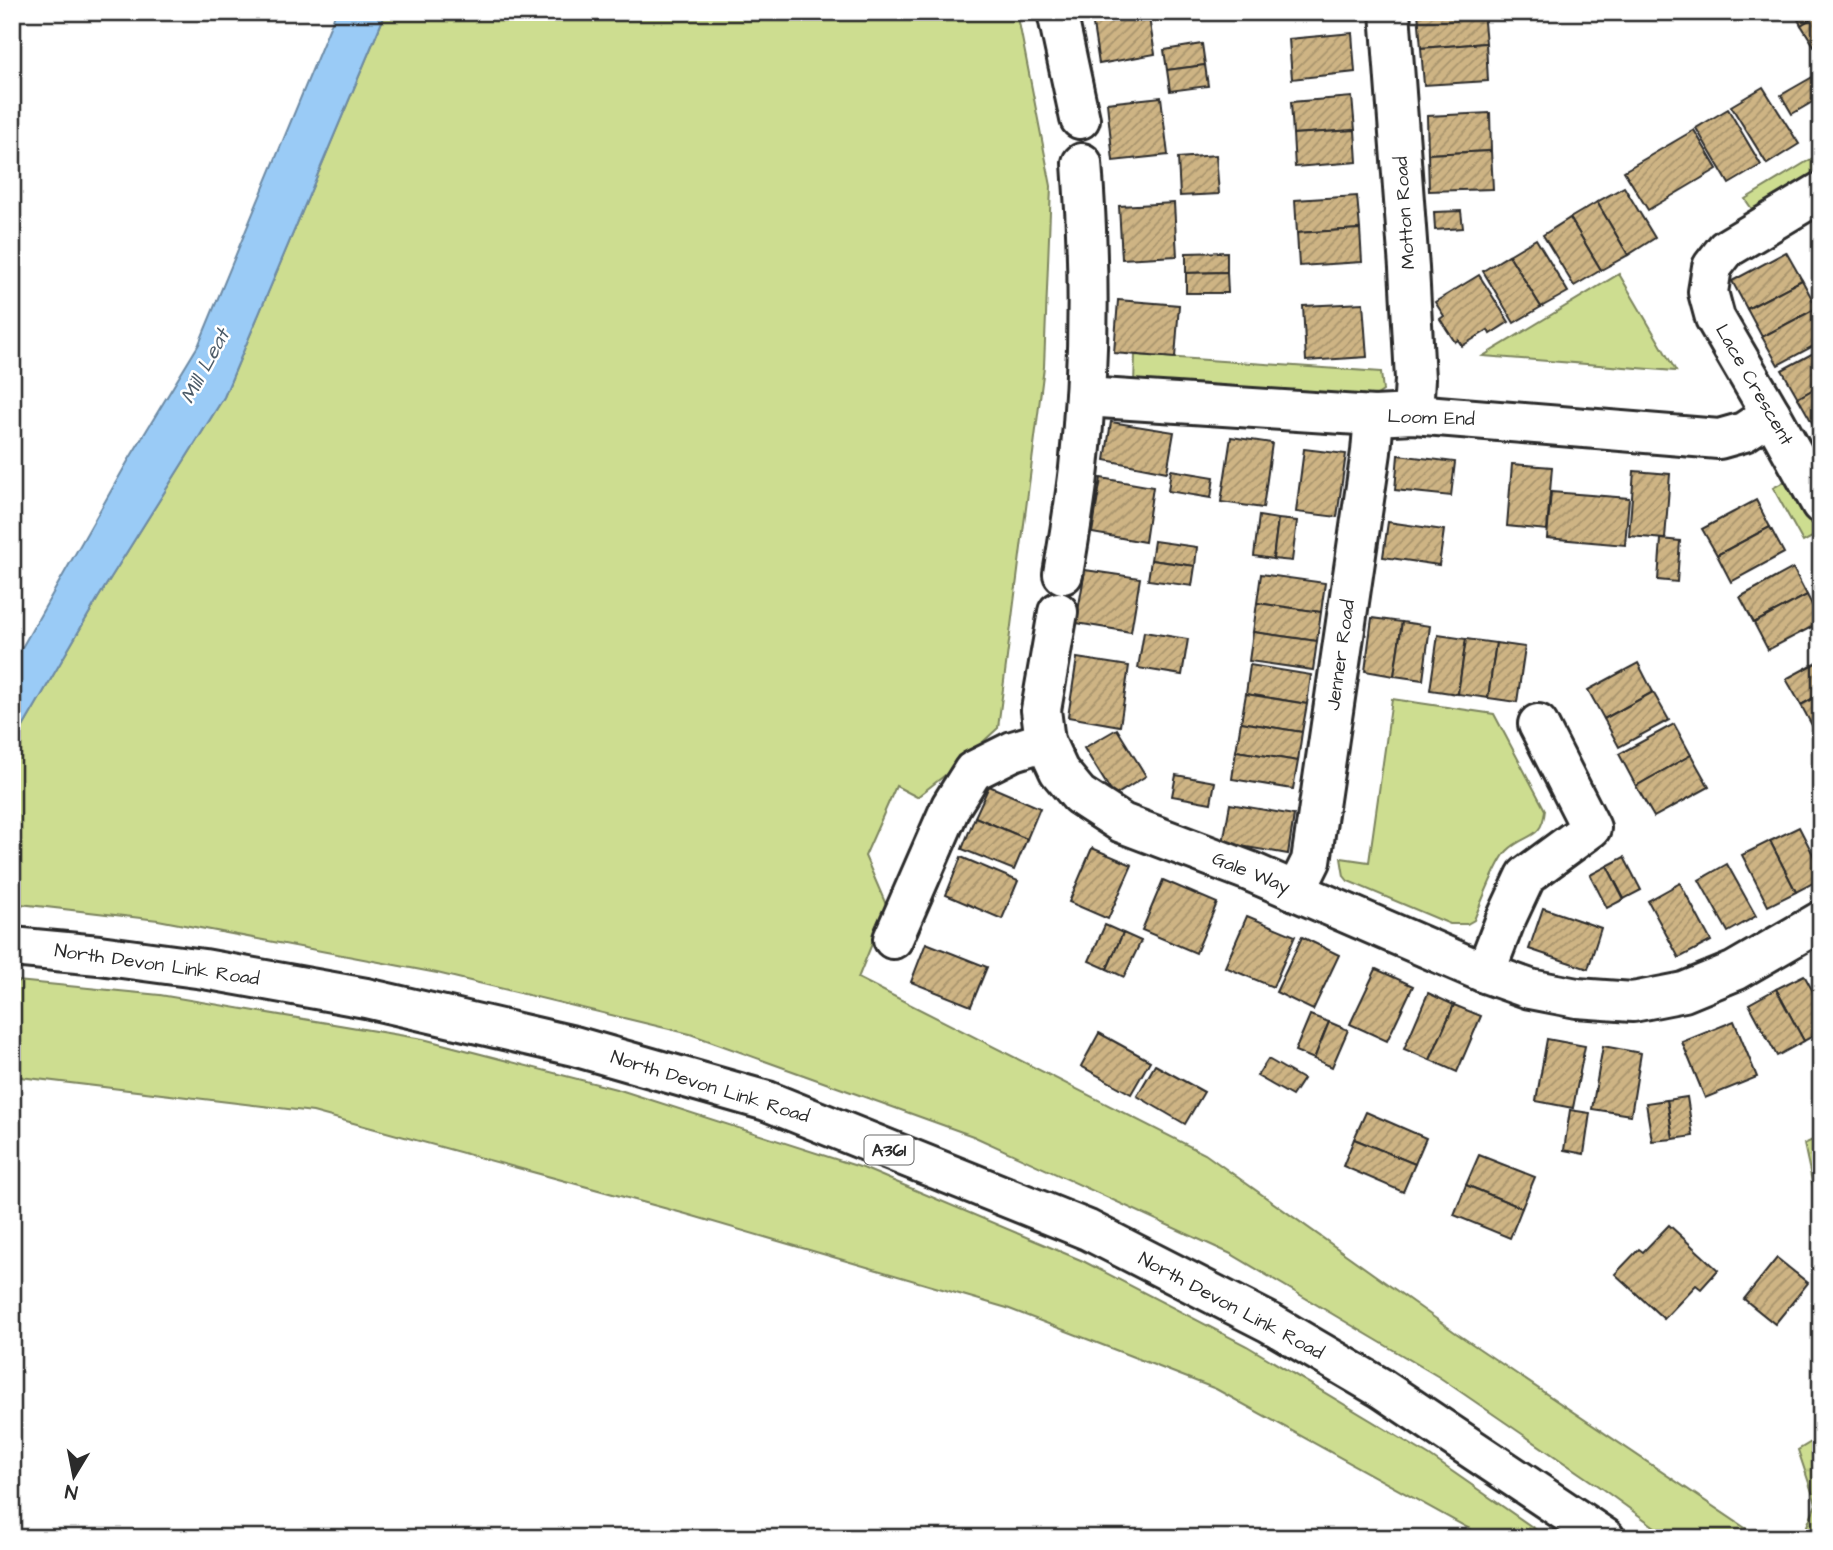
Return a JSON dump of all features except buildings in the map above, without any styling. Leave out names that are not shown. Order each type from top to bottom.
[{"type":"main road","points":[[1057,12],[1080,119]]},
{"type":"main road","name":"Motton Road","points":[[1391,12],[1410,282],[1415,379],[1413,414]]},
{"type":"main road","points":[[1063,574],[1079,469],[1085,397],[1089,299],[1082,163]]},
{"type":"main road","name":"Lace Crescent","points":[[1821,192],[1726,248],[1712,267],[1708,292],[1715,318],[1821,504]]},
{"type":"main road","name":"Loom End","points":[[1085,397],[1374,416],[1413,414],[1719,439],[1744,432],[1772,414]]},
{"type":"main road","name":"Jenner Road","points":[[1296,891],[1311,861],[1374,416]]},
{"type":"main road","name":"Gale Way","points":[[1058,612],[1041,710],[1045,741],[1059,771],[1079,795],[1122,823],[1296,891],[1485,973],[1530,989],[1577,998],[1633,1002],[1684,992],[1735,971],[1821,921]]},
{"type":"main road","points":[[1485,973],[1526,876],[1591,828],[1538,724]]},
{"type":"main road","points":[[892,939],[951,806],[973,771],[1013,751],[1045,741]]},
{"type":"main road","name":"North Devon Link Road","points":[[12,947],[204,969],[366,998],[574,1046],[767,1101],[1088,1230],[1258,1317],[1381,1388],[1605,1538]]},
{"type":"green space","points":[[386,12],[1017,12],[1051,186],[1044,367],[998,728],[958,765],[917,797],[896,786],[865,856],[887,907],[858,978],[1205,1154],[1456,1333],[1760,1538],[1670,1538],[1439,1377],[1231,1254],[973,1136],[690,1034],[437,973],[158,920],[12,903],[12,746],[98,598],[224,397]]},
{"type":"green space","points":[[1821,153],[1821,172],[1754,212],[1745,199]]},
{"type":"green space","points":[[1619,274],[1676,371],[1483,356]]},
{"type":"green space","points":[[1135,355],[1381,372],[1383,391],[1371,399],[1134,383]]},
{"type":"green space","points":[[1789,479],[1818,534],[1803,542],[1773,488]]},
{"type":"green space","points":[[1392,699],[1494,714],[1545,810],[1536,832],[1514,845],[1503,856],[1474,920],[1467,924],[1450,924],[1348,881],[1344,876],[1341,858],[1369,862]]},
{"type":"green space","points":[[17,981],[160,995],[423,1039],[620,1090],[863,1168],[1083,1261],[1247,1346],[1430,1456],[1548,1538],[1486,1538],[1216,1389],[1007,1308],[686,1214],[313,1112],[12,1076],[12,1032]]},
{"type":"green space","points":[[1821,1136],[1821,1223],[1804,1144]]},
{"type":"green space","points":[[1821,1436],[1821,1538],[1802,1538],[1816,1504],[1798,1450]]},
{"type":"water","name":"Mill Leat","points":[[336,12],[386,12],[224,397],[98,598],[12,746],[12,665],[128,461],[199,344]]}]
